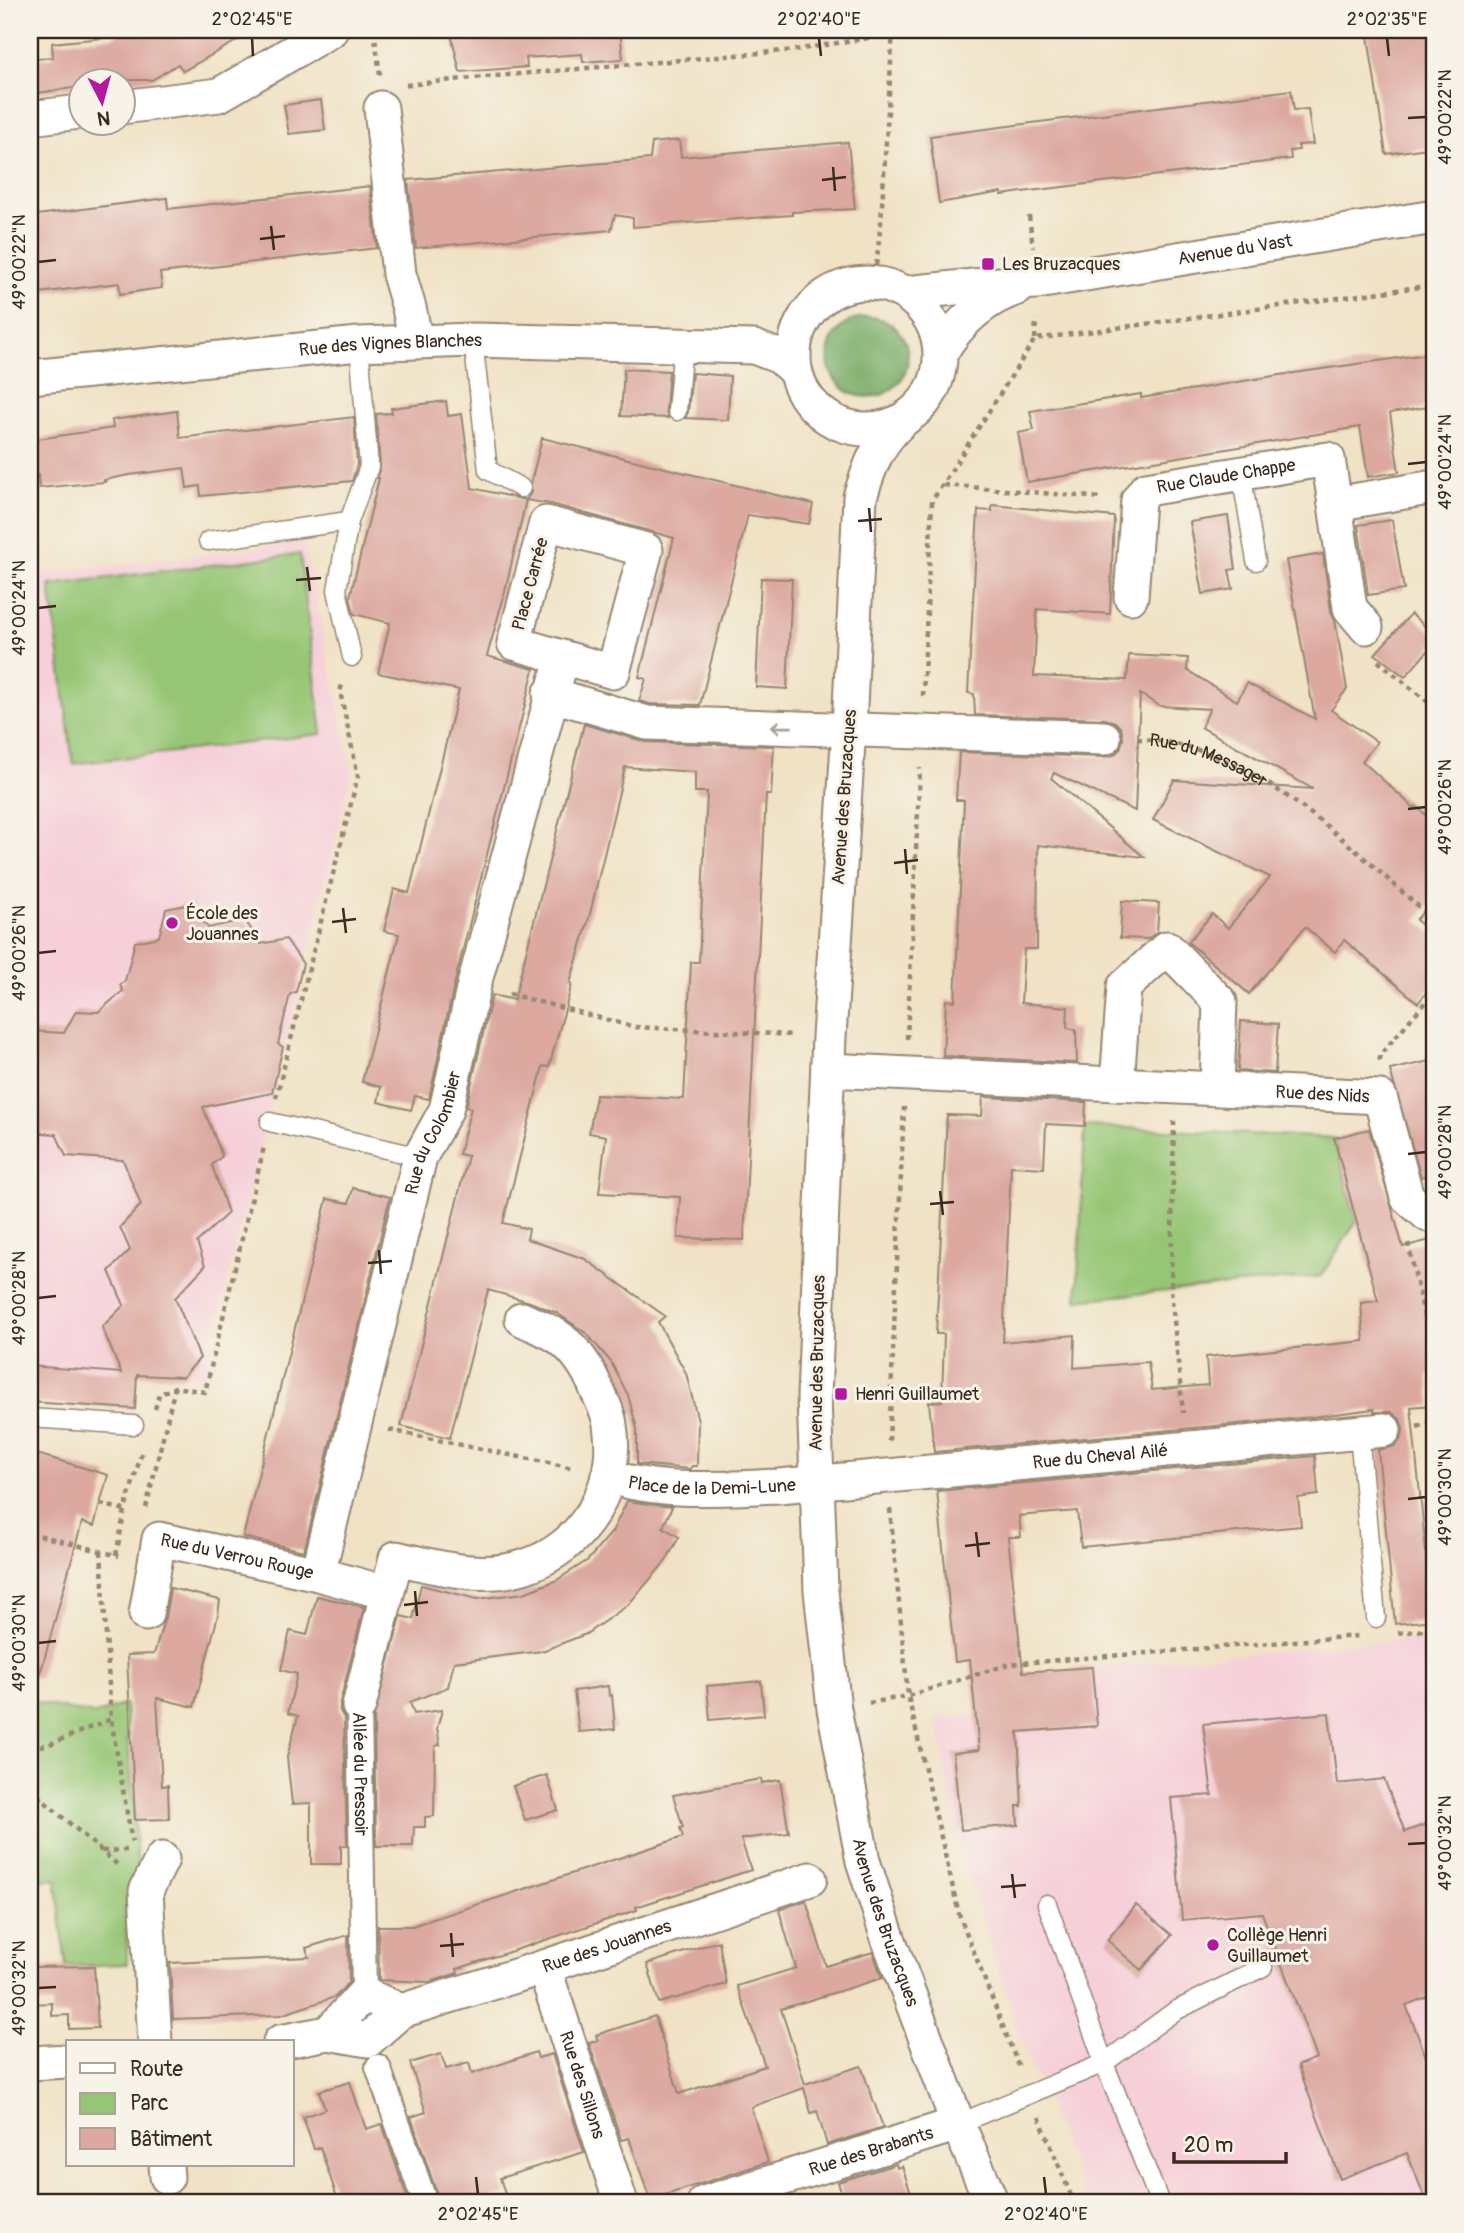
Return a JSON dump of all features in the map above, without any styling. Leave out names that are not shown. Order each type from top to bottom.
[{"type":"street","points":[[136,105],[219,95],[331,30]]},
{"type":"street","points":[[391,97],[399,274],[416,341]]},
{"type":"street","points":[[30,118],[66,114]]},
{"type":"street","name":"Avenue du Vast","points":[[906,293],[1037,282],[1434,217]]},
{"type":"street","name":"Avenue du Vast","points":[[941,352],[960,326],[982,306],[1012,290],[1037,282]]},
{"type":"street","points":[[874,283],[891,286],[906,293],[920,304],[931,318],[938,334],[941,352],[938,375],[928,397],[902,421],[870,430],[852,428],[830,419],[810,402],[800,387],[795,371],[793,354],[802,321],[825,296],[840,287],[874,283]]},
{"type":"street","name":"Rue des Vignes Blanches","points":[[30,377],[359,344],[416,341],[754,347],[796,337]]},
{"type":"street","name":"Rue des Vignes Blanches","points":[[754,347],[780,357],[795,371]]},
{"type":"street","name":"Avenue des Bruzacques","points":[[830,419],[849,454],[860,497]]},
{"type":"street","name":"Avenue des Bruzacques","points":[[902,421],[880,444],[860,497],[849,728],[829,1037],[814,1397],[821,1591],[834,1709],[863,1861],[888,1938],[958,2124],[992,2203]]},
{"type":"street","name":"Rue Claude Chappe","points":[[1131,597],[1138,500],[1146,489],[1328,458],[1350,608],[1366,627]]},
{"type":"street","points":[[1335,504],[1434,487]]},
{"type":"street","name":"Place Carrée","points":[[546,523],[646,550],[613,672],[562,658],[514,643],[546,523]]},
{"type":"street","name":"Rue du Colombier","points":[[318,1574],[420,1157],[446,1110],[474,985],[550,694],[562,658]]},
{"type":"street","points":[[550,694],[647,723],[1104,738]]},
{"type":"street","points":[[1117,1084],[1124,987],[1167,948],[1220,1002],[1217,1088]]},
{"type":"street","name":"Rue des Nids","points":[[829,1070],[1380,1097],[1406,1197],[1428,1215]]},
{"type":"street","name":"Place de la Demi-Lune","points":[[396,1558],[457,1572],[522,1567],[553,1555],[579,1533],[597,1508],[608,1476],[612,1448],[610,1422],[592,1378],[579,1357],[559,1337],[522,1319]]},
{"type":"street","name":"Rue du Cheval Ailé","points":[[816,1483],[1372,1431]]},
{"type":"street","name":"Place de la Demi-Lune","points":[[608,1476],[625,1481],[702,1489],[816,1483]]},
{"type":"street","name":"Rue du Verrou Rouge","points":[[146,1614],[159,1539],[318,1574],[387,1593]]},
{"type":"street","name":"Allée du Pressoir","points":[[365,1994],[359,1706],[396,1558]]},
{"type":"street","points":[[155,2040],[146,1891],[162,1859]]},
{"type":"street","name":"Rue des Jouannes","points":[[373,2054],[401,2011],[810,1879]]},
{"type":"street","name":"Rue des Sillons","points":[[544,1967],[621,2203]]},
{"type":"street","points":[[328,2033],[365,1994],[401,2011]]},
{"type":"street","points":[[291,2040],[328,2033],[373,2054],[425,2203]]},
{"type":"street","points":[[30,2063],[66,2061]]},
{"type":"street","name":"Rue des Brabants","points":[[704,2203],[958,2124]]},
{"type":"lane","points":[[473,340],[488,470],[521,488]]},
{"type":"lane","points":[[352,657],[337,590],[349,521],[369,467],[359,344]]},
{"type":"lane","points":[[677,411],[683,344]]},
{"type":"lane","points":[[1241,473],[1256,561]]},
{"type":"lane","points":[[208,541],[349,521]]},
{"type":"lane","points":[[270,1122],[420,1157]]},
{"type":"lane","points":[[30,1418],[134,1425]]},
{"type":"lane","points":[[1372,1431],[1376,1618]]},
{"type":"lane","points":[[1047,1904],[1104,2063],[1160,2203]]},
{"type":"lane","points":[[958,2124],[1104,2063],[1175,2011],[1263,1967]]},
{"type":"path","points":[[374,30],[379,72]]},
{"type":"path","points":[[391,97],[462,79],[795,50],[893,32],[979,33],[994,30]]},
{"type":"path","points":[[874,283],[881,222],[893,32]]},
{"type":"path","points":[[1074,2203],[959,1914],[908,1696],[887,1477],[932,501],[1035,339],[1434,285]]},
{"type":"path","points":[[944,485],[1138,500]]},
{"type":"path","points":[[1402,681],[1434,707]]},
{"type":"path","name":"Rue du Messager","points":[[1104,738],[1171,742],[1223,758],[1259,776],[1306,810],[1434,920]]},
{"type":"path","points":[[474,985],[635,1027],[829,1037]]},
{"type":"path","points":[[1380,1097],[1380,1055],[1434,992]]},
{"type":"path","points":[[1174,1086],[1171,1290],[1187,1447]]},
{"type":"path","points":[[1428,1215],[1408,1244],[1434,1359]]},
{"type":"path","points":[[155,1409],[159,1394],[175,1387]]},
{"type":"path","points":[[116,1555],[125,1510],[146,1437],[134,1425],[155,1409],[170,1409]]},
{"type":"path","points":[[354,1423],[608,1476]]},
{"type":"path","points":[[100,1503],[125,1510]]},
{"type":"path","points":[[30,1533],[153,1564]]},
{"type":"path","points":[[30,1788],[102,1851],[133,1850],[111,1719],[101,1551]]},
{"type":"path","points":[[1395,1633],[1434,1629]]},
{"type":"path","points":[[834,1709],[908,1696],[1010,1664],[1368,1635]]},
{"type":"path","points":[[30,1747],[48,1745],[111,1719]]},
{"type":"shaded area","name":"École des Jouannes","points":[[304,543],[352,771],[203,1379],[30,1366],[30,575]]},
{"type":"shaded area","name":"Collège Henri Guillaumet","points":[[1434,1637],[1434,2203],[1088,2203],[1022,2042],[959,1848],[936,1718],[1032,1710],[1028,1673]]},
{"type":"green space","points":[[868,317],[883,320],[896,329],[905,342],[908,357],[905,372],[896,385],[883,394],[868,397],[853,394],[840,385],[831,372],[828,357],[831,342],[840,329],[853,320]]},
{"type":"green space","points":[[300,554],[322,734],[73,764],[50,585]]},
{"type":"green space","points":[[1085,1126],[1334,1138],[1356,1222],[1321,1276],[1077,1300]]},
{"type":"green space","points":[[30,1701],[95,1715],[125,1704],[140,1894],[126,1897],[127,1964],[66,1966],[56,1879],[30,1882]]},
{"type":"building","points":[[125,30],[256,30],[183,71],[178,64],[152,80],[136,80],[136,66],[66,66],[66,89],[30,94],[30,60],[53,57],[52,43],[113,37]]},
{"type":"building","points":[[450,30],[620,30],[623,59],[583,62],[582,54],[526,58],[527,67],[460,72]]},
{"type":"building","points":[[1367,30],[1434,30],[1434,147],[1386,154]]},
{"type":"building","points":[[1291,90],[1294,110],[1308,109],[1313,144],[1298,145],[1299,150],[1290,151],[1291,159],[1002,195],[1002,192],[939,203],[930,136]]},
{"type":"building","points":[[321,100],[325,130],[289,134],[284,105]]},
{"type":"building","points":[[679,140],[681,157],[848,142],[855,209],[792,212],[792,215],[633,227],[633,218],[615,215],[611,230],[416,248],[408,180],[650,159],[652,143]]},
{"type":"building","points":[[370,186],[377,248],[160,273],[162,288],[120,294],[119,283],[30,294],[30,216],[167,198],[168,209]]},
{"type":"building","points":[[1434,353],[1434,406],[1390,413],[1399,472],[1368,477],[1360,427],[1027,482],[1018,433],[1034,430],[1030,411],[1141,394],[1141,398]]},
{"type":"building","points":[[624,369],[669,371],[666,410],[668,418],[621,416]]},
{"type":"building","points":[[692,373],[730,376],[728,420],[685,418]]},
{"type":"building","points":[[446,401],[448,416],[462,414],[472,488],[526,500],[487,656],[534,669],[455,981],[429,1099],[415,1096],[411,1110],[378,1102],[381,1087],[362,1082],[399,934],[384,931],[394,889],[409,893],[459,690],[378,673],[390,623],[354,614],[350,597],[379,478],[376,414],[392,413],[391,408]]},
{"type":"building","points":[[177,411],[180,438],[354,417],[357,465],[352,481],[201,496],[200,486],[187,488],[184,468],[129,475],[104,480],[105,482],[39,488],[38,475],[30,476],[30,440],[113,428],[112,420]]},
{"type":"building","points":[[542,438],[813,504],[809,524],[748,515],[700,705],[650,704],[639,701],[646,679],[639,677],[674,538],[551,504],[526,500],[531,493],[531,482]]},
{"type":"building","points":[[992,505],[1114,517],[1110,614],[1037,609],[1034,676],[1127,680],[1129,655],[1188,658],[1187,670],[1237,701],[1247,683],[1315,719],[1286,560],[1323,554],[1331,611],[1335,620],[1347,689],[1331,710],[1377,742],[1362,761],[1414,808],[1416,806],[1434,822],[1434,899],[1416,920],[1433,934],[1434,983],[1418,1003],[1344,940],[1335,952],[1305,927],[1249,994],[1188,942],[1212,914],[1228,928],[1270,877],[1153,820],[1174,780],[1313,789],[1201,727],[1210,709],[1160,706],[1140,694],[1135,811],[1054,773],[1051,778],[1144,857],[1038,845],[1037,949],[1024,949],[1021,1003],[1068,1007],[1067,1028],[1076,1030],[1077,1063],[943,1056],[946,1000],[955,1001],[964,800],[956,800],[959,752],[1103,757],[1114,755],[1120,749],[1123,739],[1121,728],[1115,722],[1105,719],[975,715],[974,694],[968,693],[978,510],[992,511]]},
{"type":"building","points":[[1228,516],[1236,569],[1229,570],[1233,589],[1203,594],[1190,522]]},
{"type":"building","points":[[1392,520],[1404,590],[1368,595],[1358,525]]},
{"type":"building","points":[[761,578],[792,579],[787,689],[756,687]]},
{"type":"building","points":[[1411,614],[1434,634],[1434,644],[1405,677],[1375,654]]},
{"type":"building","points":[[584,724],[646,742],[774,746],[771,795],[766,795],[744,1240],[678,1238],[680,1197],[599,1193],[606,1136],[589,1133],[596,1095],[684,1099],[691,962],[699,962],[707,792],[695,792],[695,772],[625,767],[588,922],[570,983],[572,984],[549,1067],[543,1066],[503,1223],[529,1229],[527,1239],[585,1259],[665,1316],[658,1322],[686,1373],[698,1421],[697,1466],[690,1469],[637,1464],[637,1429],[628,1395],[611,1362],[587,1334],[557,1313],[488,1290],[450,1438],[401,1426],[468,1156],[459,1154],[471,1108],[466,1107],[492,995],[514,1000]]},
{"type":"building","points":[[1122,901],[1159,903],[1157,932],[1148,939],[1120,938]]},
{"type":"building","points":[[191,904],[208,928],[245,920],[261,944],[286,939],[303,964],[296,992],[290,994],[278,1044],[283,1047],[272,1093],[203,1107],[222,1156],[212,1165],[228,1213],[197,1242],[205,1266],[175,1298],[200,1358],[183,1377],[137,1375],[135,1409],[30,1402],[30,1366],[121,1373],[102,1327],[124,1305],[109,1271],[130,1250],[120,1227],[141,1205],[123,1160],[66,1156],[56,1134],[30,1132],[30,1031],[64,1033],[76,1011],[98,1012],[123,991],[120,985],[125,981],[135,942],[159,937],[166,909]]},
{"type":"building","points":[[1241,1021],[1278,1024],[1275,1073],[1238,1071]]},
{"type":"building","points":[[1430,1061],[1434,1077],[1434,1173],[1421,1177],[1390,1070]]},
{"type":"building","points":[[983,1097],[1086,1102],[1085,1126],[1046,1124],[1044,1168],[1011,1166],[1003,1342],[1075,1335],[1074,1368],[1148,1362],[1152,1390],[1208,1385],[1206,1357],[1364,1341],[1361,1303],[1378,1301],[1334,1138],[1369,1129],[1403,1247],[1434,1239],[1434,1375],[1428,1375],[1431,1405],[1411,1407],[1433,1620],[1395,1624],[1378,1450],[1395,1446],[1402,1437],[1400,1419],[1391,1412],[1374,1412],[1374,1409],[934,1452],[929,1402],[942,1401],[944,1334],[936,1334],[947,1115],[982,1116]]},
{"type":"building","points":[[353,1188],[390,1197],[304,1551],[243,1537],[327,1199],[349,1203]]},
{"type":"building","points":[[30,1452],[108,1475],[94,1526],[82,1522],[39,1678],[30,1676]]},
{"type":"building","points":[[1315,1456],[1318,1495],[1298,1498],[1301,1526],[1081,1547],[1077,1511],[1019,1516],[1021,1537],[1008,1537],[1023,1672],[1092,1667],[1097,1726],[1018,1732],[1022,1806],[1017,1806],[1018,1825],[961,1830],[953,1753],[979,1750],[970,1660],[955,1662],[937,1491]]},
{"type":"building","points":[[627,1501],[672,1507],[663,1527],[679,1537],[666,1561],[628,1605],[586,1634],[542,1651],[454,1662],[448,1687],[410,1702],[414,1714],[442,1710],[437,1728],[440,1745],[435,1746],[434,1816],[425,1817],[425,1827],[414,1827],[413,1846],[376,1846],[374,1717],[401,1616],[413,1619],[421,1585],[477,1599],[524,1593],[557,1580],[588,1560],[612,1532]]},
{"type":"building","points":[[170,1588],[220,1600],[218,1615],[194,1707],[157,1698],[162,1786],[168,1785],[169,1819],[135,1820],[127,1655],[154,1654]]},
{"type":"building","points":[[317,1596],[364,1607],[340,1702],[340,1711],[344,1718],[347,1846],[341,1846],[341,1864],[311,1864],[311,1803],[292,1804],[287,1757],[298,1716],[288,1713],[297,1674],[281,1670],[290,1631],[307,1635]]},
{"type":"building","points":[[761,1681],[764,1715],[710,1720],[707,1686]]},
{"type":"building","points":[[608,1686],[609,1696],[612,1695],[615,1729],[579,1732],[574,1691]]},
{"type":"building","points":[[1329,1713],[1337,1784],[1384,1779],[1405,1832],[1434,1821],[1434,1994],[1406,2005],[1434,2078],[1434,2203],[1427,2203],[1407,2153],[1340,2179],[1298,2065],[1317,2058],[1262,1913],[1182,1920],[1171,1798],[1212,1795],[1203,1724]]},
{"type":"building","points":[[547,1775],[558,1810],[525,1820],[513,1786]]},
{"type":"building","points":[[761,1779],[762,1783],[780,1780],[789,1833],[741,1839],[751,1870],[457,1969],[458,1973],[430,1982],[379,1980],[378,1926],[412,1926],[683,1837],[680,1828],[683,1827],[673,1795]]},
{"type":"building","points":[[806,1900],[826,1966],[873,1952],[882,1978],[781,2009],[805,2084],[861,2066],[883,2127],[827,2145],[817,2111],[811,2113],[804,2088],[751,2107],[768,2162],[650,2200],[629,2138],[621,2140],[589,2043],[598,2041],[596,2035],[655,2016],[679,2094],[765,2066],[737,1986],[796,1968],[779,1910]]},
{"type":"building","points":[[1136,1905],[1172,1935],[1141,1970],[1107,1940]]},
{"type":"building","points":[[348,1935],[349,1982],[335,1997],[281,2015],[173,2019],[170,1963],[309,1957],[306,1948]]},
{"type":"building","points":[[719,1941],[726,1984],[659,2003],[647,1964]]},
{"type":"building","points":[[94,1966],[98,2028],[69,2029],[69,2015],[52,2016],[52,2003],[30,2004],[30,1967]]},
{"type":"building","points":[[536,2052],[538,2058],[552,2054],[584,2152],[500,2178],[505,2194],[475,2203],[440,2203],[411,2117],[426,2112],[410,2063],[441,2054],[446,2069],[469,2063],[472,2074]]},
{"type":"building","points":[[350,2082],[366,2129],[382,2124],[409,2203],[339,2203],[320,2147],[314,2149],[303,2117],[325,2109],[319,2091]]},
{"type":"building","points":[[896,2164],[897,2168],[902,2166],[914,2203],[844,2203],[838,2182]]},
{"type":"place","name":"Les Bruzacques","points":[[988,264]]},
{"type":"place","name":"École des Jouannes","points":[[172,923]]},
{"type":"place","name":"Henri Guillaumet","points":[[841,1394]]},
{"type":"place","name":"Collège Henri Guillaumet","points":[[1213,1945]]}]
